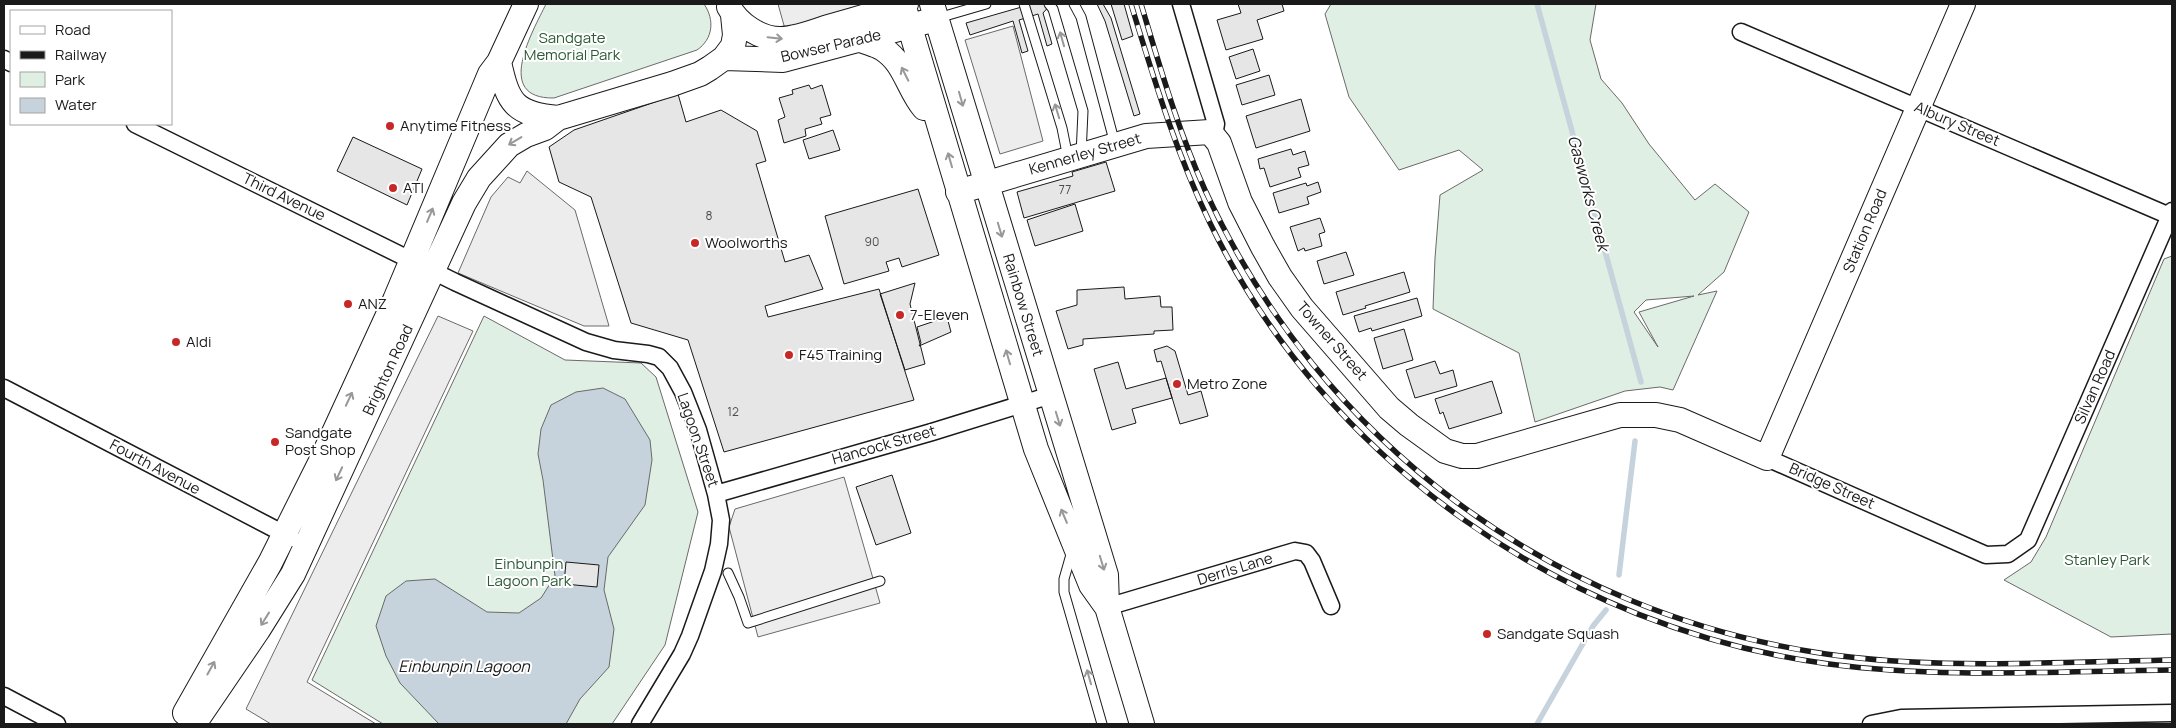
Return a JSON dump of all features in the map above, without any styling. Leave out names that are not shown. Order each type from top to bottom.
[{"type":"main road","name":"Brighton Road","points":[[195,720],[320,463],[391,309],[410,260],[490,74],[499,62],[526,4]]},
{"type":"main road","name":"Bowser Parade","points":[[730,9],[763,36],[780,39],[800,36],[904,4]]},
{"type":"main road","name":"Rainbow Street","points":[[904,4],[958,192],[1036,449],[1091,585],[1107,607]]},
{"type":"main road","name":"Station Road","points":[[1767,458],[1963,4]]},
{"type":"main road","name":"Bowser Parade","points":[[724,58],[733,46],[735,35],[730,9]]},
{"type":"main road","name":"Bowser Parade","points":[[724,58],[783,60],[910,27],[934,11]]},
{"type":"main road","name":"Rainbow Street","points":[[934,11],[1106,575],[1107,607],[1142,724]]},
{"type":"main road","points":[[861,40],[882,48],[892,56],[901,67],[919,102],[941,129]]},
{"type":"main road","points":[[499,62],[506,92],[516,106],[530,114],[558,118],[700,74],[724,58]]},
{"type":"main road","name":"Brighton Road","points":[[195,720],[258,630],[293,574],[464,203],[485,170],[509,145],[526,135],[545,128],[558,118]]},
{"type":"main road","name":"Kennerley Street","points":[[958,192],[1115,144],[1161,134],[1205,131],[1214,135]]},
{"type":"main road","name":"Towner Street","points":[[1214,135],[1219,143],[1240,202],[1280,277],[1302,308],[1389,408],[1408,425],[1445,451],[1462,456],[1476,456],[1620,416],[1656,415]]},
{"type":"main road","name":"Bridge Street","points":[[1656,415],[1680,420],[1767,458]]},
{"type":"street","name":"Towner Street","points":[[1181,4],[1216,124],[1214,135]]},
{"type":"street","name":"Albury Street","points":[[1741,32],[2171,215]]},
{"type":"street","name":"Third Avenue","points":[[137,125],[433,271]]},
{"type":"street","name":"Silvan Road","points":[[2008,554],[2028,540],[2171,215]]},
{"type":"street","name":"Lagoon Street","points":[[433,271],[586,342],[614,350],[659,357],[670,368],[683,392],[698,430],[716,494],[721,520],[719,544],[713,571],[682,654],[640,724]]},
{"type":"street","name":"Fourth Avenue","points":[[4,388],[307,545]]},
{"type":"street","name":"Hancock Street","points":[[716,494],[1050,395]]},
{"type":"street","name":"Bridge Street","points":[[1767,458],[1986,555],[2008,554]]},
{"type":"street","name":"Derrls Lane","points":[[1107,607],[1295,551],[1306,553],[1312,561],[1332,606]]},
{"type":"street","points":[[4,696],[57,724]]},
{"type":"street","points":[[1871,724],[1901,718],[2172,713]]},
{"type":"lane","points":[[934,11],[986,4]]},
{"type":"lane","points":[[1024,4],[1062,128],[1075,157]]},
{"type":"lane","points":[[1049,4],[1053,10],[1083,111],[1075,157]]},
{"type":"lane","points":[[1074,4],[1081,17],[1115,144]]},
{"type":"lane","points":[[1075,543],[1064,580],[1064,592],[1102,724]]},
{"type":"lane","points":[[728,573],[740,597],[748,623],[880,581]]},
{"type":"green space","name":"Sandgate Memorial Park","points":[[546,4],[704,4],[710,16],[711,29],[702,46],[697,50],[554,98],[536,95],[525,88],[521,76],[522,61],[527,46]]},
{"type":"green space","points":[[1331,4],[1596,4],[1590,40],[1601,79],[1622,103],[1649,144],[1695,200],[1715,184],[1749,212],[1724,272],[1698,295],[1717,291],[1673,390],[1660,387],[1625,391],[1535,422],[1519,353],[1433,309],[1440,195],[1483,170],[1459,150],[1399,170],[1349,97],[1325,14]],"holes":[[[1694,296],[1639,312],[1658,347],[1634,312],[1646,300]]]},
{"type":"green space","name":"Stanley Park","points":[[2172,256],[2172,634],[2111,637],[2004,580],[2031,562],[2046,537],[2164,259]]},
{"type":"green space","name":"Einbunpin Lagoon Park","points":[[484,316],[565,360],[641,363],[656,377],[698,512],[665,645],[612,724],[383,724],[312,680]]},
{"type":"shaded area","points":[[778,4],[866,4],[867,7],[785,29]]},
{"type":"shaded area","points":[[1013,26],[1043,141],[1000,154],[965,40]]},
{"type":"shaded area","points":[[527,171],[575,210],[609,326],[584,326],[458,273],[491,197],[508,177],[520,183]]},
{"type":"shaded area","points":[[438,316],[473,331],[307,682],[376,724],[271,724],[246,709]]},
{"type":"shaded area","points":[[844,477],[880,603],[758,637],[729,527],[735,509]]},
{"type":"water","name":"Einbunpin Lagoon","points":[[603,388],[625,399],[650,440],[652,460],[645,505],[608,557],[604,590],[614,629],[609,667],[580,699],[566,724],[439,724],[400,683],[386,656],[376,626],[386,596],[406,581],[435,579],[487,612],[519,613],[541,598],[555,576],[538,454],[541,429],[551,405],[576,392]]},
{"type":"building","points":[[1032,4],[1051,4],[1043,13],[1052,44],[1047,46],[1038,14],[1019,20],[1028,51],[1022,53],[1013,21],[970,35],[966,23]]},
{"type":"building","points":[[1097,4],[1103,4],[1111,18],[1140,114],[1134,116],[1105,21]]},
{"type":"building","points":[[1111,4],[1124,4],[1133,36],[1122,40]]},
{"type":"building","points":[[1238,4],[1282,4],[1284,11],[1257,20],[1263,39],[1226,50],[1217,20],[1241,13]]},
{"type":"building","points":[[1253,49],[1260,71],[1236,79],[1229,57]]},
{"type":"building","points":[[1269,75],[1275,95],[1242,105],[1236,85]]},
{"type":"building","points":[[809,85],[811,89],[822,85],[831,115],[820,118],[822,124],[805,129],[806,136],[784,143],[778,120],[785,117],[779,98],[793,94],[792,90]]},
{"type":"building","points":[[678,94],[686,122],[721,110],[757,131],[766,161],[756,164],[785,262],[809,255],[823,289],[765,306],[768,317],[879,289],[914,400],[724,452],[688,340],[631,323],[591,197],[559,182],[549,147],[574,130]]},
{"type":"building","points":[[1301,99],[1310,131],[1256,148],[1246,116]]},
{"type":"building","points":[[833,130],[840,150],[809,159],[803,140]]},
{"type":"building","name":"ATI","points":[[353,137],[422,169],[407,205],[337,171]]},
{"type":"building","points":[[1291,149],[1293,155],[1305,151],[1309,165],[1298,168],[1301,177],[1270,187],[1264,168],[1260,169],[1258,159]]},
{"type":"building","points":[[1106,162],[1115,191],[1024,218],[1017,192],[1073,176],[1072,172]]},
{"type":"building","points":[[1318,182],[1321,192],[1307,197],[1309,204],[1279,213],[1273,193],[1306,183],[1307,186]]},
{"type":"building","points":[[918,189],[939,255],[902,267],[899,258],[886,262],[889,271],[844,284],[825,216]]},
{"type":"building","points":[[1075,204],[1083,231],[1035,246],[1027,220]]},
{"type":"building","points":[[1320,218],[1325,232],[1319,234],[1322,246],[1305,251],[1304,248],[1298,251],[1290,227]]},
{"type":"building","points":[[1346,252],[1354,275],[1324,284],[1317,261]]},
{"type":"building","points":[[1404,272],[1410,292],[1343,315],[1336,292]]},
{"type":"building","name":"7-Eleven","points":[[915,283],[910,304],[925,364],[905,370],[880,294]]},
{"type":"building","points":[[1124,287],[1125,299],[1160,296],[1161,307],[1172,307],[1173,330],[1154,331],[1154,334],[1083,339],[1083,345],[1068,349],[1056,311],[1077,305],[1077,290]]},
{"type":"building","points":[[1417,298],[1422,316],[1372,331],[1371,328],[1359,332],[1354,316]]},
{"type":"building","points":[[947,317],[951,332],[919,346],[921,343],[917,327]]},
{"type":"building","points":[[1404,329],[1413,360],[1383,369],[1374,338]]},
{"type":"building","name":"Metro Zone","points":[[1167,346],[1175,351],[1188,395],[1201,391],[1208,416],[1180,424],[1161,361],[1157,362],[1154,350]]},
{"type":"building","points":[[1435,361],[1440,374],[1453,370],[1457,386],[1415,398],[1406,370]]},
{"type":"building","points":[[1118,362],[1126,389],[1166,378],[1172,398],[1132,409],[1136,423],[1112,430],[1094,369]]},
{"type":"building","points":[[1492,381],[1502,413],[1449,429],[1443,412],[1440,414],[1435,399]]},
{"type":"building","points":[[892,475],[911,533],[876,545],[856,487]]},
{"type":"building","points":[[566,562],[599,565],[597,587],[564,584]]},
{"type":"waterway","name":"Gasworks Creek","points":[[1537,4],[1641,382]]},
{"type":"waterway","name":"Gasworks Creek","points":[[1619,575],[1635,441]]},
{"type":"waterway","name":"Gasworks Creek","points":[[1537,724],[1593,626],[1606,610]]},
{"type":"railway","points":[[1131,4],[1166,115],[1198,197],[1210,223],[1259,309],[1319,388],[1388,459],[1465,520],[1549,572],[1638,614],[1732,645],[1829,664],[1872,669],[1957,673],[2172,670]]},
{"type":"railway","points":[[1141,4],[1162,75],[1205,190],[1254,281],[1312,363],[1380,437],[1456,501],[1539,556],[1629,600],[1725,633],[1826,654],[1911,662],[1999,664],[2172,660]]},
{"type":"place","name":"Anytime Fitness","points":[[390,126]]},
{"type":"place","name":"ATI","points":[[393,188]]},
{"type":"place","name":"Woolworths","points":[[695,243]]},
{"type":"place","name":"ANZ","points":[[348,304]]},
{"type":"place","name":"7-Eleven","points":[[900,315]]},
{"type":"place","name":"Aldi","points":[[176,342]]},
{"type":"place","name":"F45 Training","points":[[789,355]]},
{"type":"place","name":"Metro Zone","points":[[1177,384]]},
{"type":"place","name":"Sandgate Post Shop","points":[[275,442]]},
{"type":"place","name":"Sandgate Squash","points":[[1487,634]]}]
